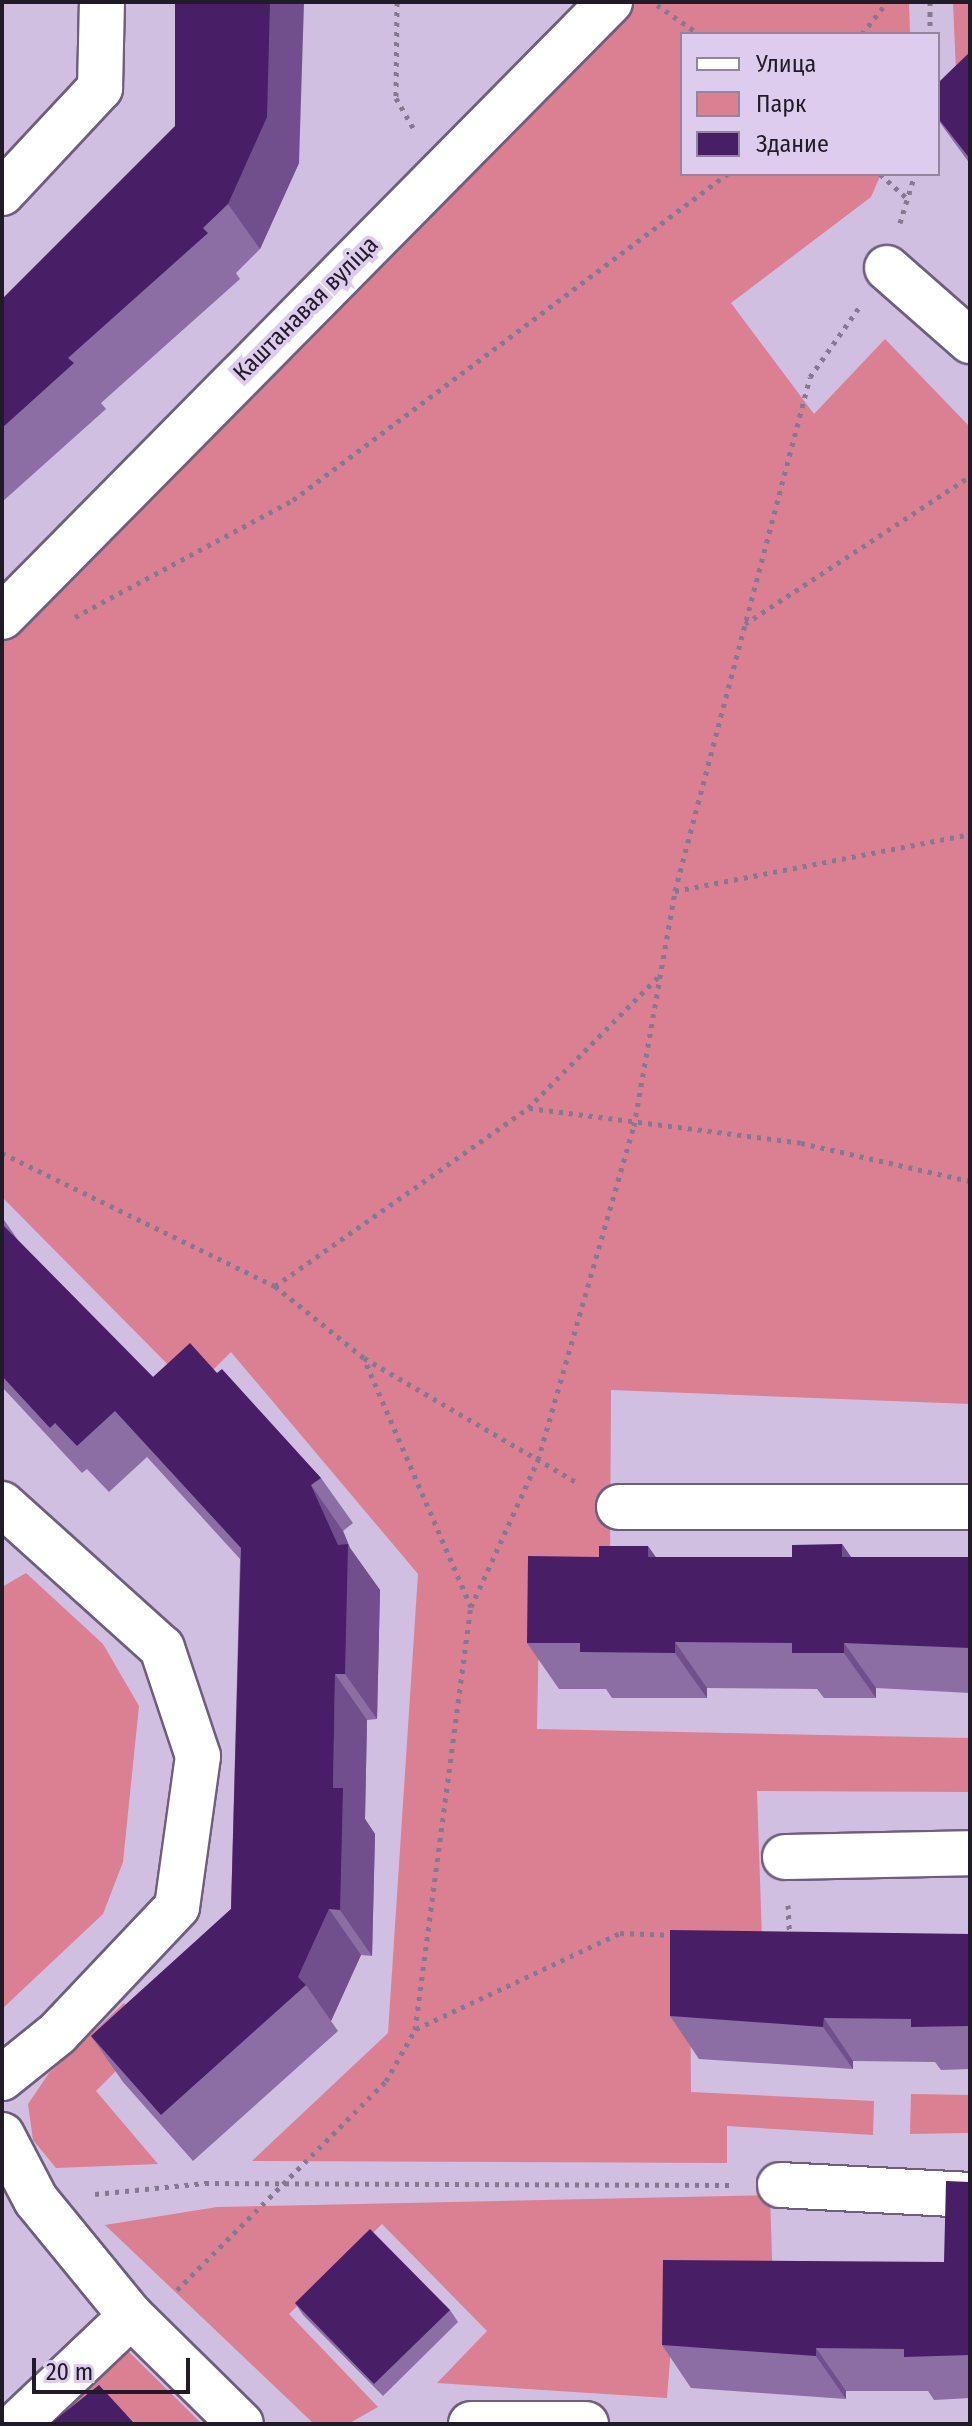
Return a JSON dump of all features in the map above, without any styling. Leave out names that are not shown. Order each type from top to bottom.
[{"type":"street","points":[[2,193],[100,88],[102,2]]},
{"type":"street","name":"Каштанавая вуліца","points":[[2,617],[610,2]]},
{"type":"street","points":[[887,268],[970,341]]},
{"type":"street","points":[[2,1504],[162,1648],[198,1756],[177,1907],[58,2033],[2,2078]]},
{"type":"street","points":[[619,1507],[970,1507]]},
{"type":"street","points":[[785,1857],[970,1853]]},
{"type":"street","points":[[2,2135],[36,2200],[131,2316],[241,2424]]},
{"type":"street","points":[[780,2185],[970,2195]]},
{"type":"street","points":[[17,2424],[131,2316]]},
{"type":"street","points":[[471,2424],[586,2424]]},
{"type":"path","points":[[397,2],[396,98],[439,174]]},
{"type":"path","points":[[652,2],[696,32]]},
{"type":"path","points":[[864,32],[887,2]]},
{"type":"path","points":[[930,2],[930,32]]},
{"type":"path","points":[[58,625],[293,500],[724,176]]},
{"type":"path","points":[[882,176],[908,199]]},
{"type":"path","points":[[131,2316],[164,2302],[287,2183],[386,2081],[415,2030],[471,1607],[538,1460],[634,1126],[675,891],[810,377],[887,268]]},
{"type":"path","points":[[744,624],[970,476]]},
{"type":"path","points":[[675,891],[970,834]]},
{"type":"path","points":[[275,1286],[528,1108],[660,976]]},
{"type":"path","points":[[528,1108],[634,1126],[801,1143],[970,1181]]},
{"type":"path","points":[[2,1153],[275,1286],[364,1358],[619,1507]]},
{"type":"path","points":[[364,1358],[471,1607]]},
{"type":"path","points":[[774,1939],[790,1939],[785,1857]]},
{"type":"path","points":[[415,2030],[620,1933],[681,1935]]},
{"type":"path","points":[[36,2200],[287,2183],[780,2185]]},
{"type":"green space","points":[[591,2],[909,2],[910,32],[680,32],[680,176],[880,176],[871,197],[731,303],[814,414],[885,339],[970,427],[970,1404],[611,1390],[610,1570],[540,1574],[537,1729],[970,1738],[970,1792],[757,1791],[763,1969],[690,1970],[691,2092],[874,2101],[873,2135],[727,2126],[727,2163],[252,2161],[388,2033],[418,1574],[231,1352],[193,1390],[2,1197],[2,639],[401,233]]},
{"type":"green space","points":[[953,2],[970,2],[970,78],[957,95]]},
{"type":"green space","points":[[26,1573],[103,1644],[139,1706],[123,1862],[103,1914],[2,2009],[2,1587]]},
{"type":"green space","points":[[124,2003],[154,2033],[96,2091],[158,2164],[56,2168],[33,2140],[28,2104],[49,2073]]},
{"type":"green space","points":[[911,2094],[970,2095],[970,2133],[910,2134]]},
{"type":"green space","points":[[770,2195],[773,2286],[676,2283],[667,2398],[437,2383],[487,2331],[382,2224],[289,2314],[378,2407],[348,2424],[314,2424],[105,2225],[217,2207]]},
{"type":"green space","points":[[128,2351],[202,2424],[136,2424],[127,2415],[117,2424],[53,2424]]},
{"type":"building","points":[[175,2],[270,2],[267,117],[228,204],[203,228],[208,233],[68,358],[74,363],[2,428],[2,299],[175,126]]},
{"type":"building","points":[[970,52],[970,159],[940,121],[940,81]]},
{"type":"building","points":[[2,1224],[153,1377],[190,1343],[217,1373],[222,1369],[321,1478],[311,1485],[338,1545],[348,1544],[345,1674],[335,1674],[333,1788],[343,1788],[340,1910],[329,1909],[298,1977],[306,1985],[161,2115],[91,2036],[231,1909],[241,1548],[115,1411],[77,1446],[55,1423],[50,1428],[2,1376]]},
{"type":"building","points":[[842,1544],[842,1557],[970,1557],[970,1648],[844,1643],[844,1653],[792,1653],[792,1643],[675,1642],[675,1653],[580,1652],[580,1643],[527,1643],[528,1556],[599,1557],[599,1546],[648,1546],[648,1557],[792,1557],[792,1545]]},
{"type":"building","points":[[670,1930],[970,1934],[970,2026],[911,2027],[911,2019],[824,2018],[823,2027],[670,2016]]},
{"type":"building","points":[[946,2181],[970,2182],[970,2355],[904,2357],[904,2349],[816,2348],[816,2356],[662,2345],[663,2260],[944,2262]]},
{"type":"building","points":[[370,2229],[450,2310],[374,2384],[295,2303]]},
{"type":"building","points":[[99,2385],[135,2424],[50,2424]]}]
